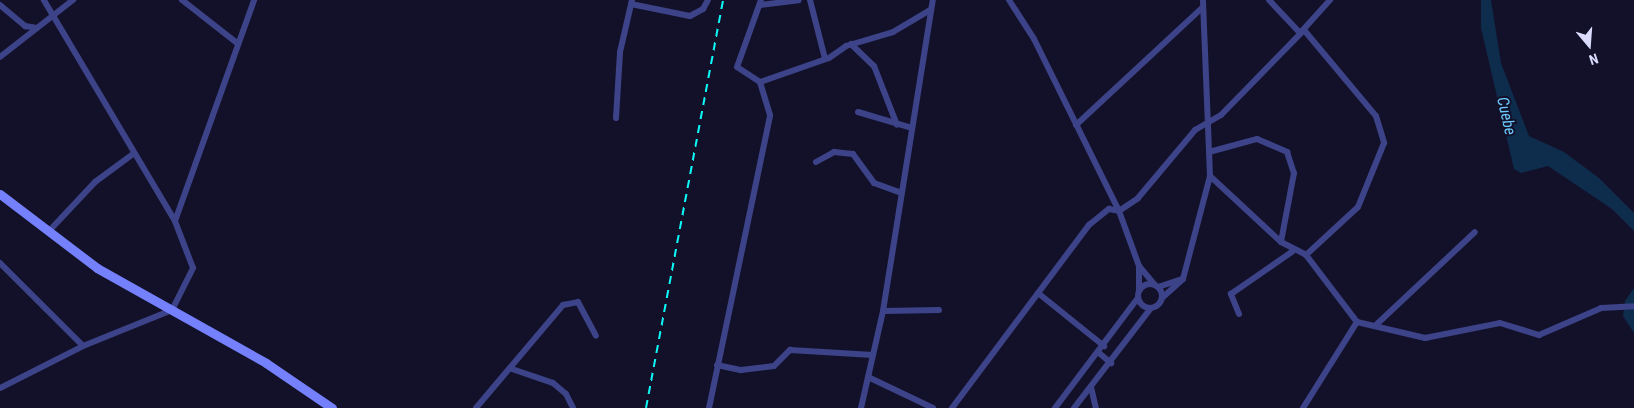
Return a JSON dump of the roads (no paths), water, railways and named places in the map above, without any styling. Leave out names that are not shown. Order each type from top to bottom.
[{"type":"street","points":[[0,388],[83,346],[172,310],[193,268],[175,222],[133,154],[44,0]]},
{"type":"street","points":[[0,57],[36,28],[54,17],[73,0]]},
{"type":"street","points":[[182,0],[237,43]]},
{"type":"street","points":[[175,222],[237,43],[254,0]]},
{"type":"street","points":[[616,118],[620,52],[631,2],[690,16],[703,9],[708,0]]},
{"type":"street","points":[[709,408],[770,115],[760,82],[737,67],[760,2],[799,0]]},
{"type":"street","points":[[810,0],[825,59]]},
{"type":"street","points":[[862,408],[883,311],[933,0]]},
{"type":"street","points":[[1009,0],[1076,125],[1119,211],[1138,266],[1138,298],[1099,354],[1055,408]]},
{"type":"street","points":[[1074,408],[1111,363],[1151,308],[1183,280],[1210,176],[1209,124],[1205,118],[1201,10],[1203,0]]},
{"type":"street","points":[[1269,0],[1302,32],[1376,116],[1384,143],[1358,207],[1306,255]]},
{"type":"street","points":[[952,408],[1090,225],[1109,209],[1119,211],[1138,198],[1195,130],[1209,124],[1302,32],[1330,0]]},
{"type":"street","points":[[0,5],[25,26],[36,28]]},
{"type":"street","points":[[760,82],[825,59],[851,44],[893,32],[930,10]]},
{"type":"street","points":[[1076,125],[1201,10]]},
{"type":"street","points":[[851,44],[874,66],[896,125]]},
{"type":"street","points":[[858,112],[896,125],[912,128]]},
{"type":"street","points":[[1209,152],[1257,139],[1287,152],[1294,164],[1281,242]]},
{"type":"street","points":[[816,162],[834,152],[853,154],[874,182],[901,194]]},
{"type":"street","points":[[50,230],[95,182],[133,154]]},
{"type":"street","points":[[1210,176],[1293,252],[1306,255],[1357,322],[1377,324],[1425,338],[1500,323],[1538,335],[1601,308],[1634,306]]},
{"type":"street","points":[[0,194],[50,230],[97,268],[172,310],[332,408]]},
{"type":"street","points":[[1377,324],[1475,232]]},
{"type":"street","points":[[1239,314],[1231,294],[1293,252]]},
{"type":"street","points":[[0,263],[83,346]]},
{"type":"street","points":[[1138,266],[1156,286],[1162,298]]},
{"type":"street","points":[[1139,290],[1183,280]]},
{"type":"street","points":[[1038,293],[1104,346]]},
{"type":"street","points":[[1138,298],[1151,308]]},
{"type":"street","points":[[476,408],[512,369],[566,304],[580,304],[596,336]]},
{"type":"street","points":[[883,311],[939,310]]},
{"type":"street","points":[[1303,408],[1357,322]]},
{"type":"street","points":[[717,365],[741,370],[774,366],[790,350],[874,355]]},
{"type":"street","points":[[1099,354],[1111,363]]},
{"type":"street","points":[[512,369],[553,383],[566,394],[574,408]]},
{"type":"street","points":[[868,377],[932,408]]},
{"type":"street","points":[[1091,386],[1096,408]]},
{"type":"water","name":"Cuebe","points":[[1481,0],[1491,0],[1501,63],[1529,136],[1564,152],[1599,178],[1634,213],[1634,231],[1612,209],[1548,166],[1521,173],[1514,169],[1481,28]]},
{"type":"water","points":[[1634,288],[1634,333],[1623,316],[1625,301]]},
{"type":"railway","points":[[646,408],[723,0]]}]
